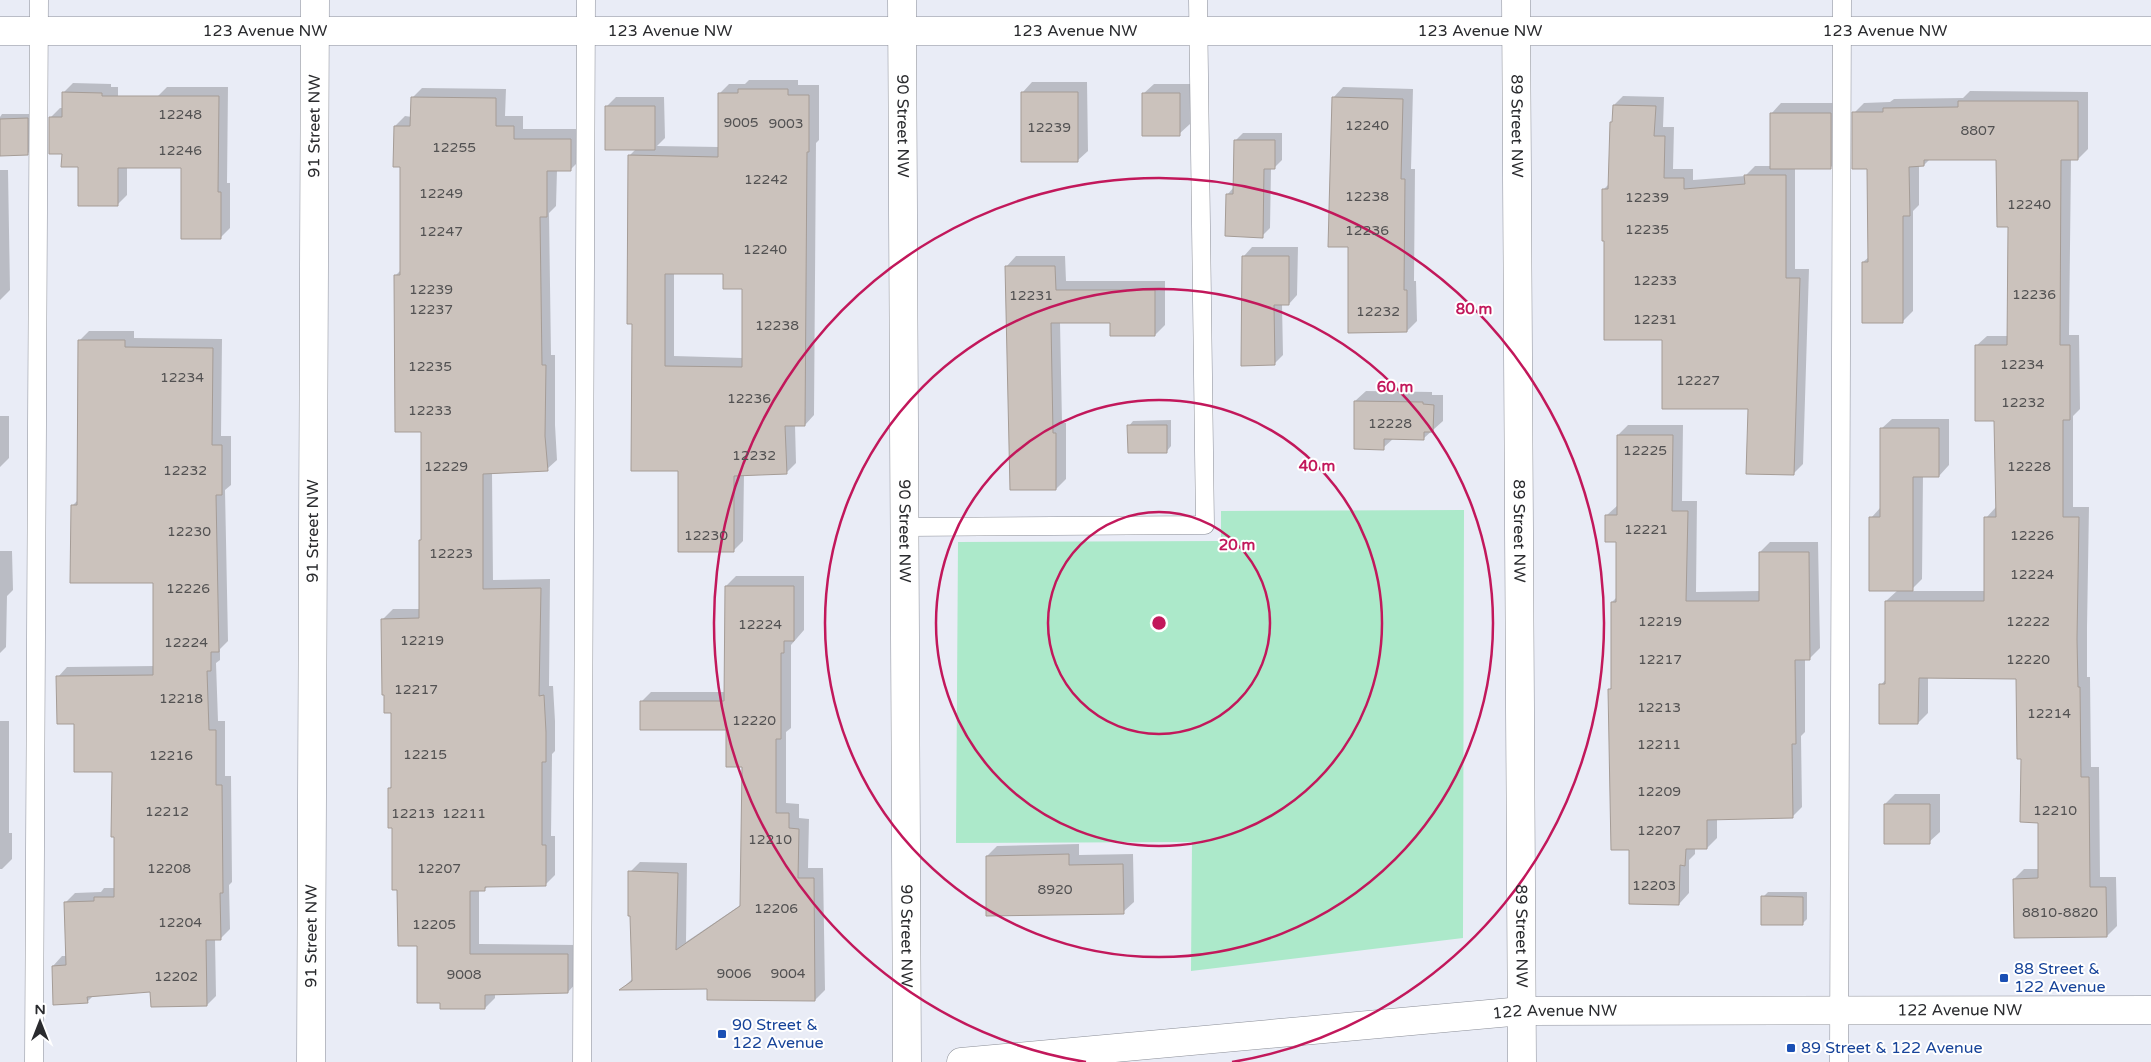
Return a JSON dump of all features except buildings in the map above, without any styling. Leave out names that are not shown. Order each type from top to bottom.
[{"type":"street","name":"91 Street NW","points":[[311,1062],[316,0]]},
{"type":"street","name":"90 Street NW","points":[[902,0],[907,1062]]},
{"type":"street","name":"89 Street NW","points":[[1516,0],[1522,1062]]},
{"type":"street","name":"123 Avenue NW","points":[[0,31],[2151,31]]},
{"type":"street","name":"122 Avenue NW","points":[[961,1062],[1522,1011],[2151,1010]]},
{"type":"lane","points":[[34,1062],[39,0]]},
{"type":"lane","points":[[582,1062],[586,0]]},
{"type":"lane","points":[[905,527],[1205,524],[1198,0]]},
{"type":"lane","points":[[1839,1062],[1842,0]]},
{"type":"green space","points":[[1464,510],[1463,938],[1191,971],[1192,842],[956,843],[958,542],[1221,541],[1221,511]]},
{"type":"place","name":"88 Street & 122 Avenue","points":[[2004,978]]},
{"type":"place","name":"90 Street & 122 Avenue","points":[[722,1034]]},
{"type":"place","name":"89 Street & 122 Avenue","points":[[1791,1048]]}]
